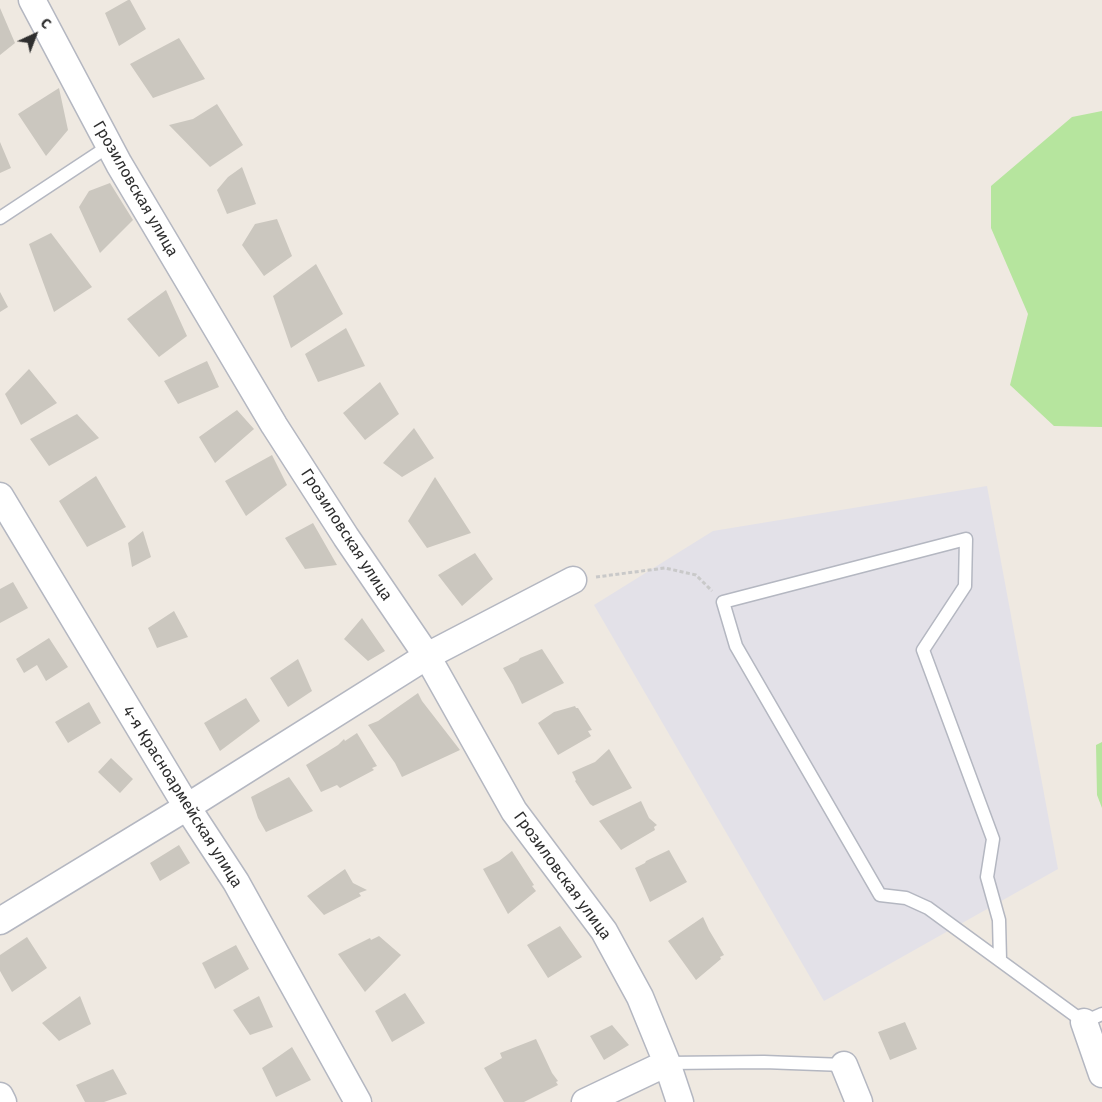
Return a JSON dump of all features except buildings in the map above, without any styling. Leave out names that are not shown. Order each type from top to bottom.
[{"type":"street","name":"Грозиловская улица","points":[[32,0],[109,146],[274,425],[346,537],[427,656],[514,811],[604,932],[640,997],[667,1063],[680,1102]]},
{"type":"street","name":"4-я Красноармейская улица","points":[[0,496],[187,807],[236,882],[358,1102]]},
{"type":"street","points":[[0,921],[187,807],[427,656],[573,580]]},
{"type":"street","points":[[1093,1018],[1102,1074]]},
{"type":"street","points":[[585,1102],[667,1063]]},
{"type":"street","points":[[844,1065],[859,1102]]},
{"type":"street","points":[[0,1096],[3,1102]]},
{"type":"lane","points":[[0,218],[109,146]]},
{"type":"lane","points":[[1000,960],[999,920],[987,877],[992,839],[923,650],[965,586],[966,539],[723,602],[736,646],[880,895],[906,898],[928,908],[1000,960],[1093,1018]]},
{"type":"lane","points":[[667,1063],[764,1062],[844,1065]]},
{"type":"path","points":[[573,580],[665,568],[696,575],[723,602]]},
{"type":"shaded area","points":[[987,486],[1058,869],[824,1001],[594,605],[713,531]]},
{"type":"green space","points":[[1102,111],[1102,427],[1054,426],[1010,385],[1028,314],[991,228],[991,186],[1072,117]]},
{"type":"green space","points":[[1102,742],[1102,808],[1097,795],[1096,745]]}]
